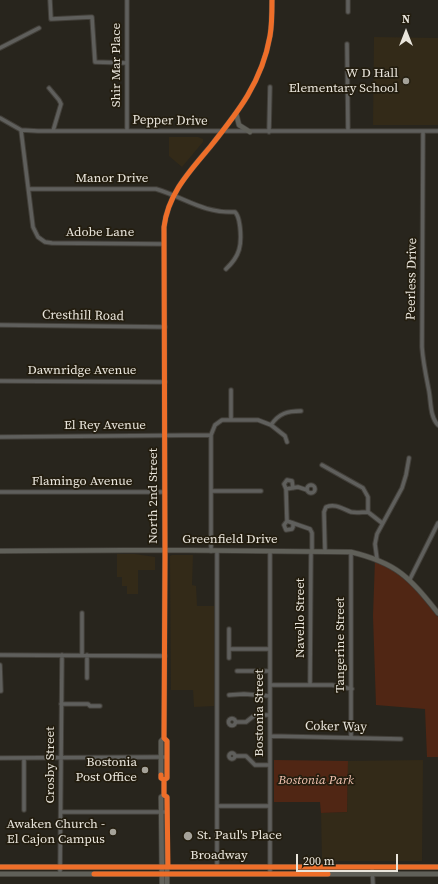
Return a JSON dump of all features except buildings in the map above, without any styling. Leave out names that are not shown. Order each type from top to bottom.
[{"type":"main road","name":"North 2nd Street","points":[[164,780],[167,778],[167,774],[164,768],[164,757],[161,741],[164,738],[165,656],[164,222],[173,195],[181,182],[244,103],[258,78],[271,35],[272,0]]},
{"type":"main road","points":[[236,113],[239,125],[250,132]]},
{"type":"main road","name":"Greenfield Drive","points":[[0,551],[165,550],[351,552],[377,559],[402,573],[410,579],[438,613]]},
{"type":"main road","name":"North 2nd Street","points":[[164,757],[161,778],[164,780],[164,795],[167,797],[167,884]]},
{"type":"main road","name":"North 2nd Street","points":[[162,884],[161,797],[164,795]]},
{"type":"main road","points":[[161,812],[164,817],[167,834]]},
{"type":"main road","name":"Broadway","points":[[0,867],[438,867]]},
{"type":"main road","name":"Broadway","points":[[0,874],[438,874]]},
{"type":"street","points":[[50,0],[51,19],[92,17],[95,62],[127,62]]},
{"type":"street","name":"Shir Mar Place","points":[[127,0],[127,131]]},
{"type":"street","points":[[348,0],[348,12]]},
{"type":"street","points":[[0,48],[39,28]]},
{"type":"street","points":[[347,44],[348,131]]},
{"type":"street","points":[[269,132],[270,87]]},
{"type":"street","points":[[49,88],[61,104],[52,131]]},
{"type":"street","name":"Pepper Drive","points":[[0,118],[21,130],[52,131],[438,131]]},
{"type":"street","points":[[21,130],[29,189]]},
{"type":"street","name":"Peerless Drive","points":[[423,131],[422,347],[423,363],[433,416],[438,425]]},
{"type":"street","name":"Manor Drive","points":[[29,189],[156,189],[173,195],[195,206],[211,211],[235,212],[238,215],[241,239],[237,256],[226,269]]},
{"type":"street","name":"Adobe Lane","points":[[29,189],[33,227],[38,237],[45,242],[163,244]]},
{"type":"street","name":"Cresthill Road","points":[[0,325],[165,327]]},
{"type":"street","name":"Dawnridge Avenue","points":[[0,381],[165,382]]},
{"type":"street","points":[[231,390],[231,420]]},
{"type":"street","points":[[271,424],[281,414],[289,411],[301,411]]},
{"type":"street","points":[[211,551],[212,428],[219,421],[258,420],[271,424],[285,436],[287,442]]},
{"type":"street","name":"El Rey Avenue","points":[[0,436],[211,435]]},
{"type":"street","points":[[377,559],[376,539],[382,522],[402,488],[409,458]]},
{"type":"street","points":[[322,465],[363,488],[368,497],[368,512]]},
{"type":"street","points":[[287,521],[293,523],[293,528],[288,530],[284,528],[287,521],[286,489],[284,484],[287,480],[292,481],[294,488]]},
{"type":"street","points":[[286,489],[294,488],[308,490]]},
{"type":"street","points":[[211,491],[261,491]]},
{"type":"street","name":"Flamingo Avenue","points":[[0,492],[165,492]]},
{"type":"street","points":[[324,552],[324,512],[326,507],[331,505],[353,512],[368,512],[382,522]]},
{"type":"street","name":"Navello Street","points":[[293,523],[312,531],[310,685]]},
{"type":"street","points":[[410,579],[438,523]]},
{"type":"street","points":[[217,551],[217,868]]},
{"type":"street","name":"Bostonia Street","points":[[270,552],[270,874]]},
{"type":"street","name":"Tangerine Street","points":[[351,552],[351,738]]},
{"type":"street","points":[[82,613],[82,655]]},
{"type":"street","points":[[229,629],[229,658]]},
{"type":"street","points":[[229,649],[269,649]]},
{"type":"street","points":[[0,655],[165,656]]},
{"type":"street","name":"Crosby Street","points":[[60,874],[62,655]]},
{"type":"street","points":[[87,655],[87,678]]},
{"type":"street","points":[[0,664],[1,690]]},
{"type":"street","points":[[237,671],[270,671]]},
{"type":"street","points":[[270,685],[332,685],[352,689]]},
{"type":"street","points":[[229,695],[244,694],[270,696]]},
{"type":"street","points":[[61,704],[88,704],[90,706],[100,706]]},
{"type":"street","points":[[236,722],[246,722],[255,715],[270,715]]},
{"type":"street","name":"Coker Way","points":[[270,736],[401,739]]},
{"type":"street","points":[[235,756],[246,756],[256,764],[270,765]]},
{"type":"street","points":[[0,758],[164,757]]},
{"type":"street","points":[[24,758],[24,810]]},
{"type":"street","points":[[217,806],[270,806]]},
{"type":"street","points":[[61,812],[167,812]]},
{"type":"street","points":[[372,867],[373,884]]},
{"type":"shaded area","name":"W D Hall Elementary School","points":[[374,37],[438,38],[438,125],[373,125]]},
{"type":"shaded area","points":[[169,137],[198,137],[203,139],[203,142],[182,167],[169,156]]},
{"type":"shaded area","points":[[117,554],[135,554],[155,557],[155,570],[138,570],[138,594],[127,594],[127,586],[122,586],[122,577],[117,577]]},
{"type":"shaded area","points":[[193,555],[192,585],[196,586],[197,606],[214,606],[214,706],[194,707],[193,690],[171,690],[170,556]]},
{"type":"shaded area","points":[[423,760],[422,861],[322,861],[321,813],[347,812],[348,761]]},
{"type":"green space","points":[[375,560],[401,575],[411,584],[438,617],[438,757],[427,757],[425,709],[376,705],[373,616]]},
{"type":"green space","name":"Bostonia Park","points":[[274,760],[348,761],[347,812],[321,813],[320,802],[274,802]]},
{"type":"cycle path","points":[[164,780],[167,778],[167,741],[164,738],[164,227],[170,204],[181,184],[239,109],[255,82],[266,53],[270,36],[272,23],[272,0]]},
{"type":"cycle path","points":[[161,775],[161,778],[164,780],[164,795],[167,797],[168,867]]},
{"type":"cycle path","points":[[0,867],[438,867]]},
{"type":"cycle path","points":[[94,874],[328,874]]},
{"type":"place","name":"W D Hall Elementary School","points":[[406,81]]},
{"type":"place","name":"Bostonia Post Office","points":[[145,770]]},
{"type":"place","name":"Awaken Church - El Cajon Campus","points":[[113,832]]},
{"type":"place","name":"St. Paul's Place","points":[[188,836]]}]
